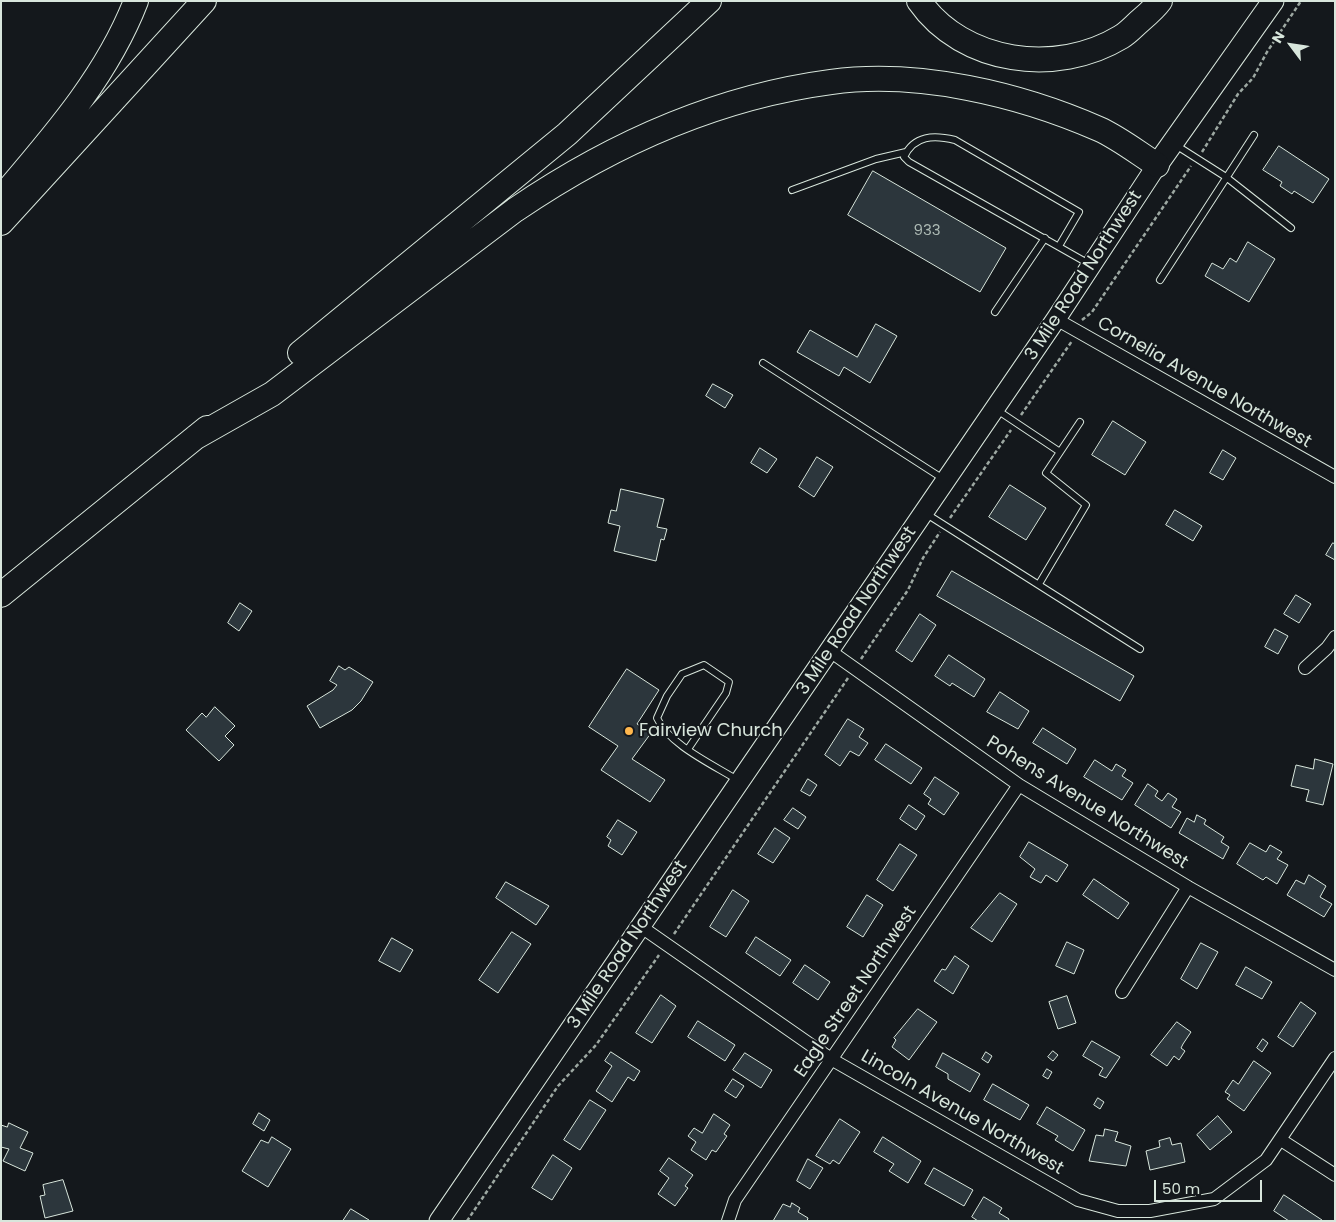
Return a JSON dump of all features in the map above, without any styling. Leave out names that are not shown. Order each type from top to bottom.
[{"type":"highway","points":[[1,198],[59,130],[97,77],[120,38],[136,1]]},
{"type":"highway","points":[[1,223],[204,1]]},
{"type":"highway","points":[[1,595],[567,134],[710,1]]},
{"type":"highway","points":[[919,1],[927,13],[954,35],[980,49],[1008,58],[1044,60],[1086,54],[1122,37],[1160,1]]},
{"type":"highway","name":"3 Mile Road Northwest","points":[[1157,165],[1273,1]]},
{"type":"highway","points":[[196,437],[272,394],[515,210],[555,182],[603,155],[663,129],[731,105],[783,91],[832,82],[894,80],[947,86],[1017,99],[1064,116],[1101,130],[1157,165]]},
{"type":"main road","name":"3 Mile Road Northwest","points":[[439,1221],[995,409],[1157,165]]},
{"type":"street","name":"Cornelia Avenue Northwest","points":[[1056,319],[1335,477]]},
{"type":"street","points":[[1305,668],[1327,648],[1335,637]]},
{"type":"street","name":"Pohens Avenue Northwest","points":[[830,651],[1019,785],[1188,887],[1335,970]]},
{"type":"street","name":"Eagle Street Northwest","points":[[728,1221],[735,1200],[1019,785]]},
{"type":"street","points":[[1122,992],[1188,887]]},
{"type":"street","name":"Lincoln Avenue Northwest","points":[[640,926],[832,1059],[1078,1200],[1118,1212],[1150,1211],[1214,1199],[1266,1160],[1335,1058]]},
{"type":"street","points":[[1281,1140],[1335,1175]]},
{"type":"lane","points":[[1160,280],[1254,135]]},
{"type":"lane","points":[[792,190],[876,159],[906,152],[920,139],[936,136],[955,140],[1079,212],[1058,246]]},
{"type":"lane","points":[[1172,143],[1226,177],[1291,228]]},
{"type":"lane","points":[[906,152],[904,156],[909,162],[1092,265]]},
{"type":"lane","points":[[995,312],[1045,238]]},
{"type":"lane","points":[[763,363],[946,480]]},
{"type":"lane","points":[[995,409],[1060,452]]},
{"type":"lane","points":[[1039,584],[1086,505],[1046,473],[1080,422]]},
{"type":"lane","points":[[924,512],[1140,649]]},
{"type":"lane","points":[[688,749],[726,694],[729,682],[704,664],[682,674],[667,696],[657,718],[662,731],[688,749],[740,782]]},
{"type":"path","points":[[467,1221],[558,1086],[596,1045],[666,945],[908,590],[923,558],[1070,345],[1083,318],[1092,312],[1197,158],[1238,94],[1253,78],[1267,52],[1301,1]]},
{"type":"building","points":[[1279,146],[1329,179],[1313,203],[1294,191],[1292,194],[1280,186],[1282,182],[1263,170]]},
{"type":"building","points":[[873,171],[1006,248],[980,292],[848,215]]},
{"type":"building","points":[[1248,242],[1275,259],[1249,302],[1205,276],[1212,263],[1223,269],[1230,258],[1236,262]]},
{"type":"building","points":[[876,324],[897,336],[870,383],[844,367],[839,376],[797,352],[810,330],[857,357]]},
{"type":"building","points":[[713,384],[733,395],[725,408],[706,396]]},
{"type":"building","points":[[1113,421],[1146,442],[1125,475],[1092,455]]},
{"type":"building","points":[[760,448],[777,459],[767,473],[751,463]]},
{"type":"building","points":[[1223,450],[1236,458],[1223,480],[1210,473]]},
{"type":"building","points":[[817,457],[833,467],[814,497],[799,487]]},
{"type":"building","points":[[1010,485],[1046,508],[1026,540],[989,517]]},
{"type":"building","points":[[621,489],[664,499],[657,527],[667,529],[664,540],[661,539],[656,561],[614,551],[620,526],[608,523],[611,510],[616,511]]},
{"type":"building","points":[[1175,510],[1202,526],[1193,541],[1166,525]]},
{"type":"building","points":[[1333,543],[1335,544],[1335,560],[1326,555]]},
{"type":"building","points":[[952,571],[1134,676],[1120,701],[937,596]]},
{"type":"building","points":[[1296,595],[1311,604],[1299,623],[1284,614]]},
{"type":"building","points":[[240,603],[252,611],[239,631],[228,623]]},
{"type":"building","points":[[920,614],[936,625],[912,662],[896,651]]},
{"type":"building","points":[[1275,629],[1288,636],[1278,654],[1265,647]]},
{"type":"building","points":[[949,655],[985,679],[974,697],[952,683],[950,686],[935,676]]},
{"type":"building","points":[[339,666],[345,670],[349,667],[373,682],[361,701],[352,710],[320,728],[307,706],[333,690],[337,685],[330,681]]},
{"type":"building","points":[[627,669],[659,690],[637,724],[651,733],[632,759],[665,780],[650,802],[601,770],[618,746],[589,727]]},
{"type":"building","points":[[1000,692],[1029,711],[1018,729],[987,712]]},
{"type":"building","points":[[215,707],[235,726],[225,736],[234,745],[219,761],[186,730],[202,713],[206,717]]},
{"type":"building","points":[[848,719],[864,729],[859,737],[868,743],[859,756],[850,751],[840,766],[825,755]]},
{"type":"building","points":[[1043,728],[1076,749],[1067,764],[1033,743]]},
{"type":"building","points":[[886,744],[922,768],[911,784],[875,760]]},
{"type":"building","points":[[1315,759],[1333,764],[1323,805],[1306,801],[1309,790],[1291,786],[1296,765],[1313,769]]},
{"type":"building","points":[[1095,760],[1112,771],[1116,764],[1126,770],[1122,776],[1133,783],[1122,800],[1084,777]]},
{"type":"building","points":[[935,777],[959,793],[944,815],[928,804],[931,799],[924,794]]},
{"type":"building","points":[[808,779],[817,785],[810,796],[801,791]]},
{"type":"building","points":[[1148,784],[1158,791],[1155,796],[1162,801],[1168,793],[1177,799],[1172,807],[1181,812],[1171,828],[1135,805]]},
{"type":"building","points":[[909,805],[925,816],[916,830],[900,819]]},
{"type":"building","points":[[793,808],[806,817],[798,829],[784,820]]},
{"type":"building","points":[[1197,815],[1206,820],[1204,824],[1224,837],[1221,842],[1229,847],[1223,859],[1179,833],[1187,818],[1194,822]]},
{"type":"building","points":[[618,820],[637,832],[622,855],[608,846],[611,840],[607,837]]},
{"type":"building","points":[[775,828],[790,838],[773,863],[758,854]]},
{"type":"building","points":[[1029,842],[1068,865],[1057,882],[1046,875],[1041,883],[1030,877],[1035,869],[1020,857]]},
{"type":"building","points":[[1250,843],[1266,852],[1270,845],[1282,852],[1277,859],[1288,865],[1277,884],[1266,877],[1263,880],[1237,864]]},
{"type":"building","points":[[900,844],[917,855],[893,891],[877,880]]},
{"type":"building","points":[[1309,875],[1326,886],[1320,897],[1332,904],[1324,917],[1287,895],[1296,880],[1304,884]]},
{"type":"building","points":[[1094,879],[1129,903],[1118,919],[1083,895]]},
{"type":"building","points":[[506,882],[549,906],[536,925],[496,898]]},
{"type":"building","points":[[733,890],[749,901],[726,937],[710,927]]},
{"type":"building","points":[[1000,893],[1017,904],[992,942],[971,928]]},
{"type":"building","points":[[867,895],[883,905],[863,937],[847,927]]},
{"type":"building","points":[[512,932],[531,944],[498,993],[479,980]]},
{"type":"building","points":[[756,937],[791,960],[780,976],[746,953]]},
{"type":"building","points":[[392,938],[413,950],[400,972],[379,961]]},
{"type":"building","points":[[1067,942],[1084,950],[1074,974],[1056,966]]},
{"type":"building","points":[[1201,943],[1218,952],[1197,989],[1181,979]]},
{"type":"building","points":[[955,956],[969,966],[953,994],[934,981],[942,969],[945,970]]},
{"type":"building","points":[[805,965],[830,982],[818,1000],[793,983]]},
{"type":"building","points":[[1246,967],[1272,982],[1262,999],[1236,985]]},
{"type":"building","points":[[661,995],[676,1006],[652,1043],[636,1033]]},
{"type":"building","points":[[1067,996],[1076,1023],[1058,1029],[1049,1002]]},
{"type":"building","points":[[1301,1002],[1316,1013],[1293,1047],[1278,1037]]},
{"type":"building","points":[[918,1009],[937,1022],[909,1060],[892,1047],[896,1040],[894,1038]]},
{"type":"building","points":[[698,1021],[735,1045],[725,1061],[688,1037]]},
{"type":"building","points":[[1177,1022],[1191,1032],[1181,1048],[1185,1051],[1179,1060],[1174,1056],[1167,1066],[1151,1055]]},
{"type":"building","points":[[1263,1039],[1268,1043],[1262,1052],[1257,1048]]},
{"type":"building","points":[[1092,1041],[1120,1057],[1106,1078],[1099,1075],[1103,1068],[1083,1056]]},
{"type":"building","points":[[1053,1051],[1058,1055],[1053,1061],[1048,1057]]},
{"type":"building","points":[[611,1052],[640,1071],[634,1081],[628,1077],[612,1102],[596,1091],[612,1066],[605,1061]]},
{"type":"building","points":[[986,1052],[992,1056],[988,1063],[982,1059]]},
{"type":"building","points":[[745,1053],[772,1070],[761,1088],[733,1070]]},
{"type":"building","points":[[943,1053],[980,1074],[970,1092],[948,1079],[948,1074],[936,1067]]},
{"type":"building","points":[[1254,1061],[1271,1073],[1244,1111],[1227,1099],[1230,1095],[1225,1092],[1233,1080],[1238,1084]]},
{"type":"building","points":[[1047,1069],[1052,1072],[1048,1079],[1043,1076]]},
{"type":"building","points":[[733,1079],[744,1086],[736,1098],[725,1091]]},
{"type":"building","points":[[993,1084],[1029,1105],[1020,1120],[984,1100]]},
{"type":"building","points":[[1098,1098],[1104,1102],[1100,1109],[1094,1105]]},
{"type":"building","points":[[590,1100],[606,1110],[580,1150],[564,1140]]},
{"type":"building","points":[[1047,1107],[1085,1130],[1073,1151],[1055,1140],[1058,1136],[1037,1124]]},
{"type":"building","points":[[259,1113],[270,1120],[264,1131],[253,1124]]},
{"type":"building","points":[[714,1114],[730,1125],[724,1134],[727,1136],[716,1152],[712,1150],[706,1160],[691,1150],[696,1142],[688,1136],[694,1128],[702,1133]]},
{"type":"building","points":[[1218,1116],[1232,1132],[1210,1150],[1197,1135]]},
{"type":"building","points":[[840,1119],[860,1132],[839,1164],[833,1160],[830,1164],[816,1156]]},
{"type":"building","points":[[9,1123],[28,1132],[20,1148],[33,1153],[25,1171],[3,1161],[9,1149],[1,1147],[1,1125],[7,1127]]},
{"type":"building","points":[[1105,1129],[1118,1132],[1115,1141],[1131,1146],[1126,1166],[1089,1161],[1096,1135],[1103,1136]]},
{"type":"building","points":[[272,1137],[291,1149],[268,1187],[242,1171],[261,1140],[268,1143]]},
{"type":"building","points":[[883,1137],[921,1161],[908,1183],[889,1171],[894,1164],[874,1152]]},
{"type":"building","points":[[1170,1138],[1172,1145],[1181,1143],[1185,1162],[1150,1170],[1146,1151],[1160,1147],[1159,1141]]},
{"type":"building","points":[[553,1155],[572,1168],[552,1200],[532,1188]]},
{"type":"building","points":[[669,1158],[693,1175],[685,1186],[688,1188],[675,1206],[658,1194],[669,1178],[660,1171]]},
{"type":"building","points":[[808,1159],[823,1168],[810,1189],[797,1181]]},
{"type":"building","points":[[934,1168],[973,1190],[964,1206],[925,1184]]},
{"type":"building","points":[[63,1180],[73,1211],[45,1218],[40,1196],[45,1195],[43,1185]]},
{"type":"building","points":[[1284,1195],[1322,1220],[1289,1221],[1274,1211]]},
{"type":"building","points":[[984,1197],[1002,1208],[999,1213],[1009,1219],[1008,1221],[978,1221],[972,1217]]},
{"type":"building","points":[[792,1203],[800,1208],[798,1212],[808,1218],[807,1221],[773,1221],[783,1204],[790,1207]]},
{"type":"building","points":[[351,1209],[369,1220],[343,1221]]},
{"type":"place","name":"Fairview Church","points":[[629,731]]}]
